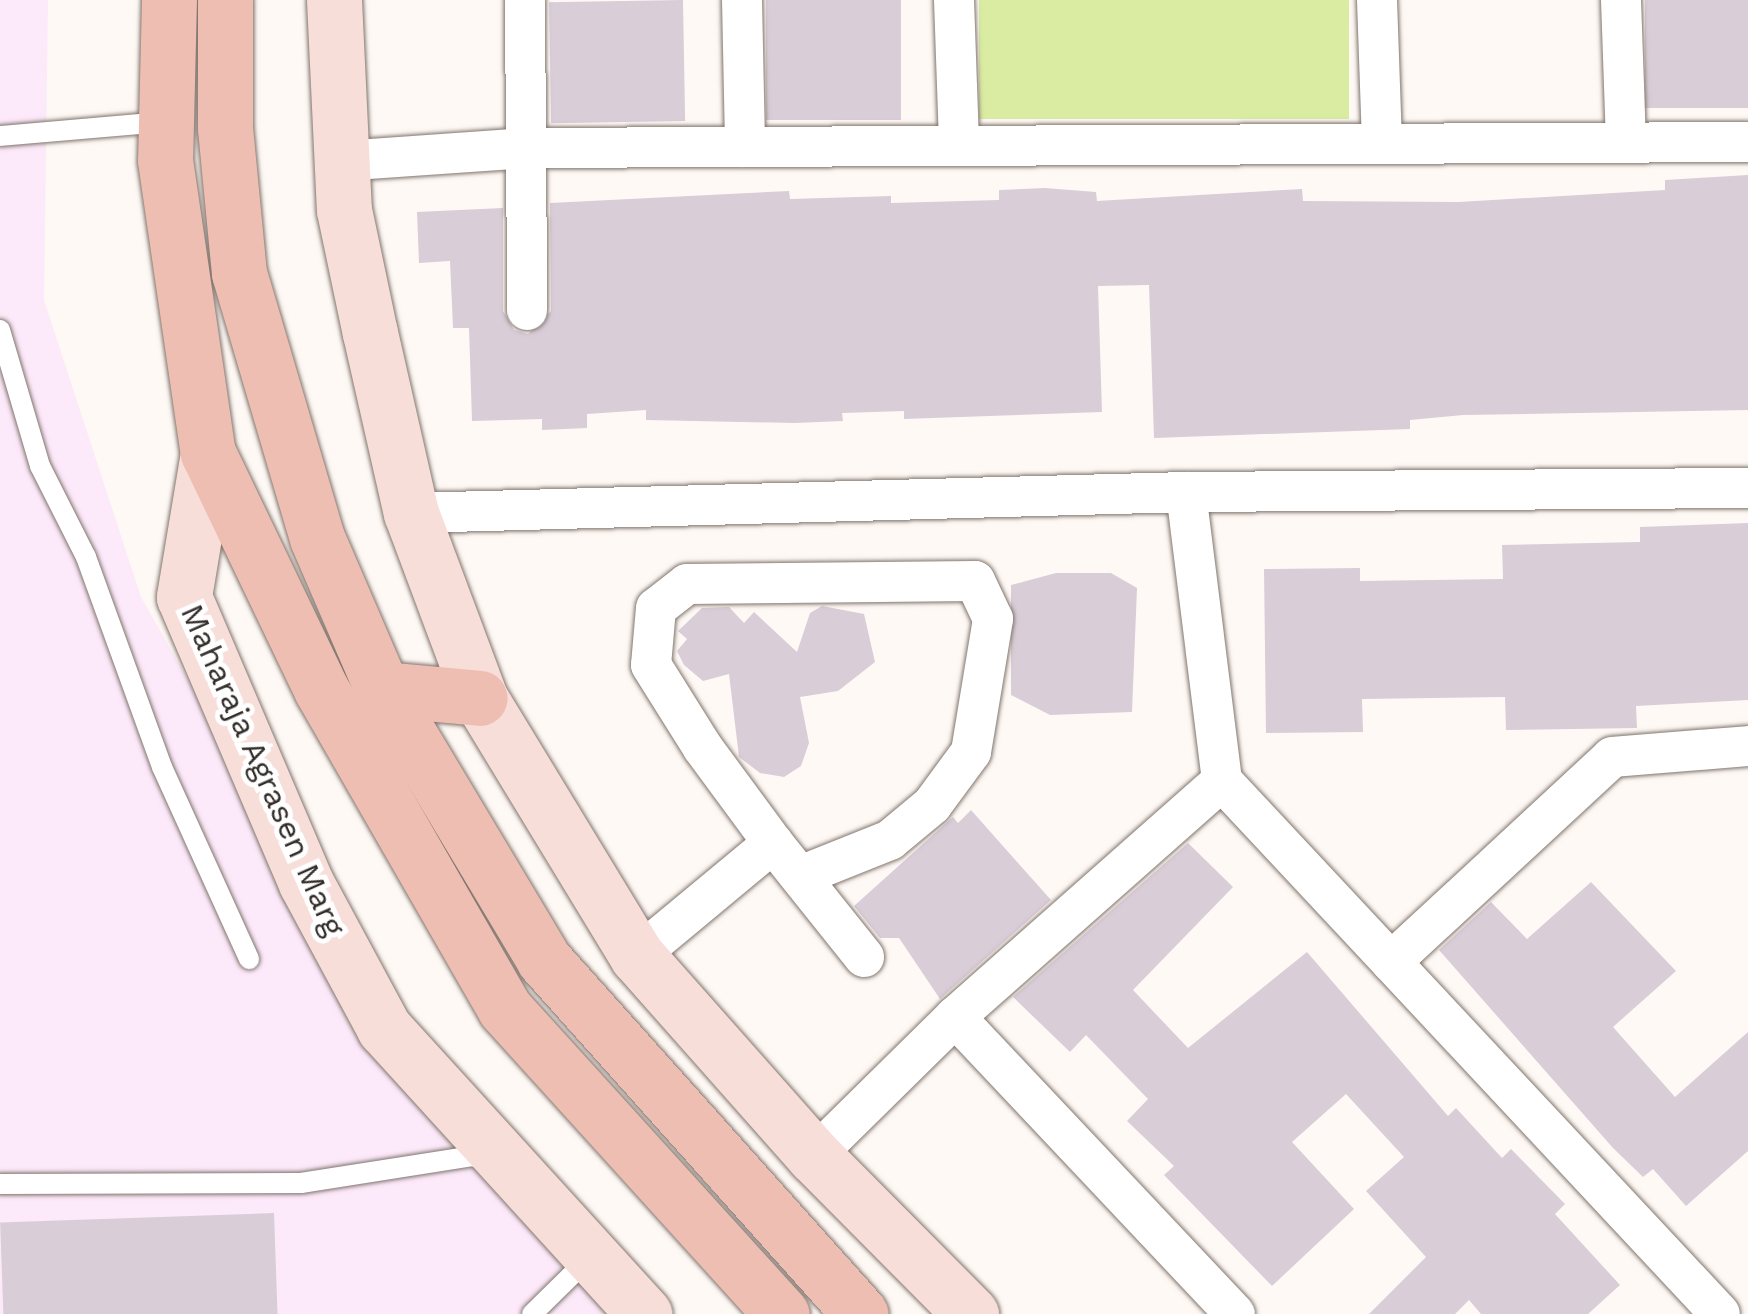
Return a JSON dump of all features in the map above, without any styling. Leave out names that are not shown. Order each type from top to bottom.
[{"type":"main road","name":"Maharaja Agrasen Marg","points":[[169,0],[166,122],[208,453],[184,597],[306,884],[384,1028],[512,1178],[644,1314]]},
{"type":"main road","points":[[225,0],[225,128],[238,273],[317,538],[382,689],[467,825],[544,960],[860,1314]]},
{"type":"main road","points":[[334,0],[340,161],[348,228],[412,513],[480,698],[637,956],[814,1156],[972,1314]]},
{"type":"main road","points":[[208,453],[395,826],[505,1008],[782,1314]]},
{"type":"main road","points":[[382,689],[480,698]]},
{"type":"street","points":[[525,0],[528,310]]},
{"type":"street","points":[[742,0],[746,147]]},
{"type":"street","points":[[954,0],[959,145]]},
{"type":"street","points":[[1378,0],[1382,143]]},
{"type":"street","points":[[1621,0],[1626,141]]},
{"type":"street","points":[[340,161],[526,148],[1748,142]]},
{"type":"street","points":[[412,513],[1186,492],[1748,488]]},
{"type":"street","points":[[1186,492],[1222,781],[1720,1314]]},
{"type":"street","points":[[800,876],[890,840],[932,805],[970,752],[993,619],[975,580],[687,584],[656,608],[651,665],[773,843],[864,958]]},
{"type":"street","points":[[1390,962],[1612,757],[1748,746]]},
{"type":"street","points":[[814,1156],[955,1017],[1222,781]]},
{"type":"street","points":[[637,956],[773,843]]},
{"type":"street","points":[[955,1017],[1235,1314]]},
{"type":"lane","points":[[0,136],[166,122]]},
{"type":"lane","points":[[0,330],[40,466],[86,557],[162,767],[249,960]]},
{"type":"lane","points":[[0,1184],[301,1183],[474,1156],[512,1178]]},
{"type":"lane","points":[[532,1314],[590,1258]]},
{"type":"shaded area","points":[[0,0],[48,0],[44,300],[141,597],[397,1047],[628,1314],[0,1314]]},
{"type":"green space","points":[[979,0],[1349,0],[1349,119],[979,119]]},
{"type":"building","points":[[683,0],[685,121],[551,123],[549,2]]},
{"type":"building","points":[[766,0],[901,0],[901,120],[766,120]]},
{"type":"building","points":[[1645,0],[1748,0],[1748,108],[1645,108]]},
{"type":"building","points":[[1748,175],[1748,410],[1463,415],[1410,420],[1410,429],[1154,438],[1149,285],[1098,286],[1102,412],[904,419],[904,411],[842,413],[843,421],[795,423],[646,420],[646,410],[587,414],[587,428],[542,430],[542,419],[472,421],[469,328],[453,328],[450,261],[419,263],[417,212],[503,208],[503,311],[514,330],[528,334],[551,311],[550,203],[789,191],[790,199],[891,196],[891,203],[999,200],[999,190],[1045,188],[1096,192],[1097,201],[1302,189],[1303,201],[1459,202],[1665,190],[1665,180]]},
{"type":"building","points":[[1748,523],[1748,700],[1636,706],[1637,728],[1506,730],[1505,697],[1362,699],[1363,732],[1266,733],[1264,569],[1360,568],[1360,581],[1503,579],[1502,545],[1640,542],[1640,527]]},
{"type":"building","points":[[1056,573],[1111,573],[1137,588],[1132,712],[1050,715],[1011,695],[1011,585]]},
{"type":"building","points":[[822,606],[864,614],[875,662],[838,691],[800,697],[809,743],[801,766],[784,777],[760,773],[739,757],[729,674],[703,681],[684,665],[677,651],[687,639],[678,631],[702,608],[729,607],[744,623],[754,612],[797,652],[810,613]]},
{"type":"building","points":[[971,810],[1051,900],[940,999],[899,938],[880,938],[854,906],[953,817],[958,823]]},
{"type":"building","points":[[1188,843],[1233,887],[1133,990],[1188,1048],[1307,952],[1448,1116],[1456,1108],[1502,1158],[1511,1149],[1565,1204],[1555,1214],[1620,1285],[1588,1314],[1481,1314],[1469,1300],[1455,1314],[1369,1314],[1426,1257],[1366,1191],[1404,1157],[1346,1094],[1292,1142],[1354,1209],[1272,1286],[1164,1175],[1174,1166],[1127,1121],[1148,1099],[1086,1035],[1070,1052],[1013,997]]},
{"type":"building","points":[[1591,882],[1676,971],[1613,1027],[1675,1097],[1748,1032],[1748,1151],[1686,1206],[1653,1169],[1643,1177],[1613,1148],[1439,950],[1491,902],[1527,939]]},
{"type":"building","points":[[274,1213],[278,1314],[3,1314],[0,1223]]}]
